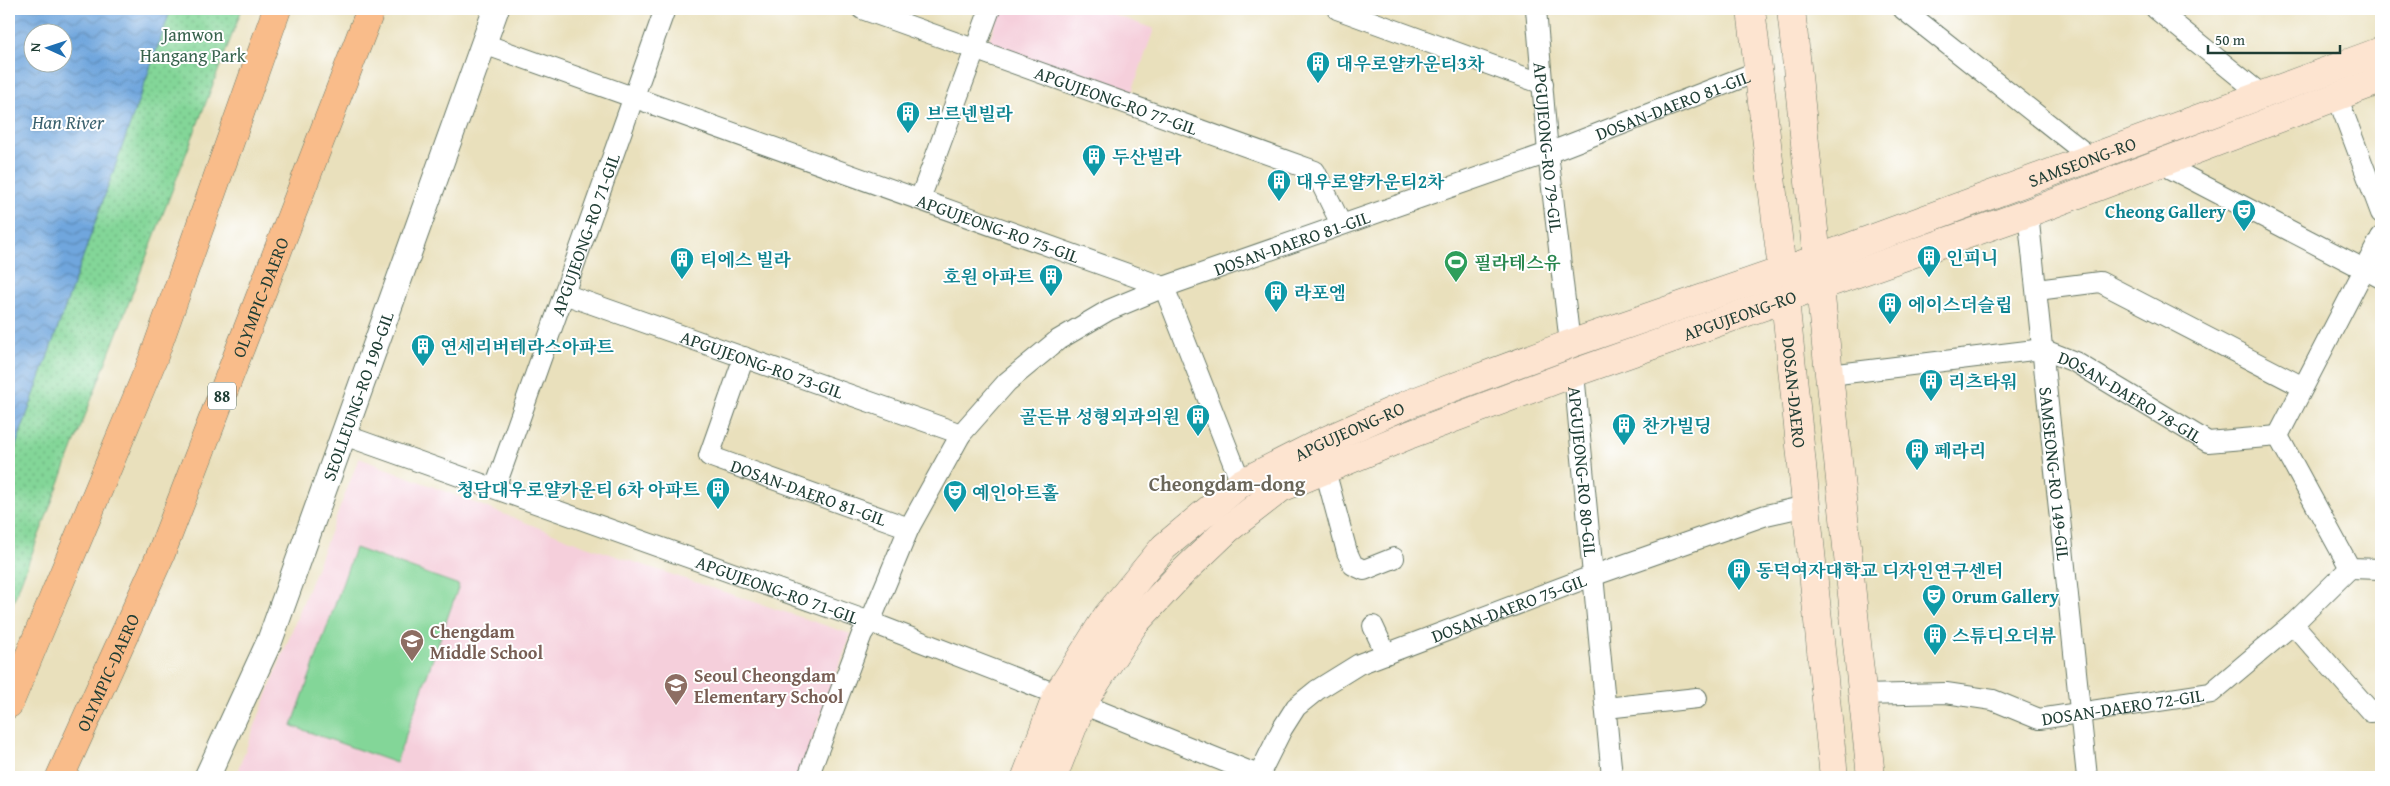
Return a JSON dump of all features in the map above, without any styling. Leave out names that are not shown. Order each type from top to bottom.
[{"type":"highway","points":[[9,704],[153,359],[277,9]]},
{"type":"highway","name":"OLYMPIC-DAERO","points":[[60,777],[160,556],[371,9]]},
{"type":"main road","name":"DOSAN-DAERO","points":[[1751,9],[1782,270],[1834,777]]},
{"type":"main road","name":"DOSAN-DAERO","points":[[1791,9],[1871,777]]},
{"type":"main road","name":"SAMSEONG-RO","points":[[1782,270],[1817,259],[2381,51]]},
{"type":"main road","name":"SAMSEONG-RO","points":[[1821,287],[2028,213],[2381,80]]},
{"type":"main road","name":"APGUJEONG-RO","points":[[1026,777],[1069,699],[1107,616],[1164,548],[1241,483],[1322,442],[1408,404],[1570,344],[1782,270]]},
{"type":"main road","name":"APGUJEONG-RO","points":[[1054,777],[1069,699],[1134,624],[1187,568],[1228,530],[1281,488],[1409,435],[1574,373],[1821,287]]},
{"type":"street","name":"SEOLLEUNG-RO 190-GIL","points":[[207,777],[270,640],[496,9]]},
{"type":"street","points":[[634,96],[665,9]]},
{"type":"street","name":"APGUJEONG-RO 77-GIL","points":[[862,9],[1316,171],[1341,224]]},
{"type":"street","points":[[920,199],[990,9]]},
{"type":"street","points":[[1337,9],[1543,84]]},
{"type":"street","name":"APGUJEONG-RO 79-GIL","points":[[1536,9],[1548,153],[1570,344]]},
{"type":"street","points":[[1903,9],[2090,157]]},
{"type":"street","points":[[2156,9],[2262,95]]},
{"type":"street","name":"APGUJEONG-RO 75-GIL","points":[[484,44],[634,96],[1164,287]]},
{"type":"street","name":"DOSAN-DAERO 81-GIL","points":[[808,777],[862,634],[870,622],[909,528],[961,434],[1007,382],[1058,340],[1109,310],[1164,287],[1548,153],[1759,71]]},
{"type":"street","name":"APGUJEONG-RO 71-GIL","points":[[495,488],[634,96]]},
{"type":"street","points":[[2337,96],[2381,213]]},
{"type":"street","points":[[2160,163],[2373,274]]},
{"type":"street","name":"SAMSEONG-RO 149-GIL","points":[[2028,213],[2088,777]]},
{"type":"street","points":[[2381,237],[2373,274],[2303,387],[2278,436],[2350,568],[2381,569]]},
{"type":"street","points":[[2037,290],[2100,282],[2303,387]]},
{"type":"street","points":[[1164,287],[1241,483]]},
{"type":"street","name":"APGUJEONG-RO 73-GIL","points":[[564,294],[961,434]]},
{"type":"street","name":"DOSAN-DAERO 78-GIL","points":[[1830,375],[2042,349],[2075,362],[2208,442],[2278,436]]},
{"type":"street","name":"DOSAN-DAERO 81-GIL","points":[[744,357],[708,456],[909,528]]},
{"type":"street","name":"APGUJEONG-RO 80-GIL","points":[[1574,373],[1612,777]]},
{"type":"street","name":"APGUJEONG-RO 71-GIL","points":[[344,435],[870,622],[1069,699],[1260,777]]},
{"type":"street","points":[[1325,470],[1347,552],[1353,565],[1364,570],[1394,558]]},
{"type":"street","name":"DOSAN-DAERO 75-GIL","points":[[1260,777],[1282,729],[1296,708],[1316,690],[1359,664],[1592,576],[1766,515],[1806,506]]},
{"type":"street","name":"DOSAN-DAERO 72-GIL","points":[[1862,695],[1946,692],[1992,700],[2039,719],[2081,711],[2211,693],[2293,624],[2350,568]]},
{"type":"street","points":[[2293,624],[2371,712],[2381,711]]},
{"type":"street","points":[[1373,626],[1386,654]]},
{"type":"street","points":[[1606,708],[1697,698]]},
{"type":"shaded area","points":[[1000,9],[1099,9],[1154,29],[1131,95],[987,46]]},
{"type":"shaded area","points":[[359,458],[586,546],[851,634],[799,777],[235,777]]},
{"type":"green space","name":"Jamwon Hangang Park","points":[[171,9],[242,9],[9,613],[9,465]]},
{"type":"green space","points":[[355,548],[459,585],[396,763],[292,726]]},
{"type":"water","name":"Han River","points":[[9,9],[171,9],[9,465]]},
{"type":"place","name":"대우로얄카운티3차","points":[[1318,84]]},
{"type":"place","name":"브르넨빌라","points":[[908,134]]},
{"type":"place","name":"두산빌라","points":[[1094,177]]},
{"type":"place","name":"대우로얄카운티2차","points":[[1279,202]]},
{"type":"place","name":"Cheong Gallery","points":[[2244,232]]},
{"type":"place","name":"인피니","points":[[1929,278]]},
{"type":"place","name":"티에스 빌라","points":[[682,280]]},
{"type":"place","name":"필라테스유","points":[[1456,283]]},
{"type":"place","name":"호원 아파트","points":[[1051,297]]},
{"type":"place","name":"라포엠","points":[[1276,313]]},
{"type":"place","name":"에이스더슬립","points":[[1890,325]]},
{"type":"place","name":"연세리버테라스아파트","points":[[423,367]]},
{"type":"place","name":"리츠타워","points":[[1931,402]]},
{"type":"place","name":"골든뷰 성형외과의원","points":[[1198,437]]},
{"type":"place","name":"찬가빌딩","points":[[1624,446]]},
{"type":"place","name":"페라리","points":[[1917,471]]},
{"type":"place","name":"청담대우로얄카운티 6차 아파트","points":[[718,510]]},
{"type":"place","name":"예인아트홀","points":[[955,513]]},
{"type":"place","name":"동덕여자대학교 디자인연구센터","points":[[1739,591]]},
{"type":"place","name":"Orum Gallery","points":[[1934,617]]},
{"type":"place","name":"스튜디오더뷰","points":[[1935,656]]},
{"type":"place","name":"Chengdam Middle School","points":[[412,662]]},
{"type":"place","name":"Seoul Cheongdam Elementary School","points":[[676,706]]},
{"type":"district","name":"Cheongdam-dong","points":[[1227,483]]}]
